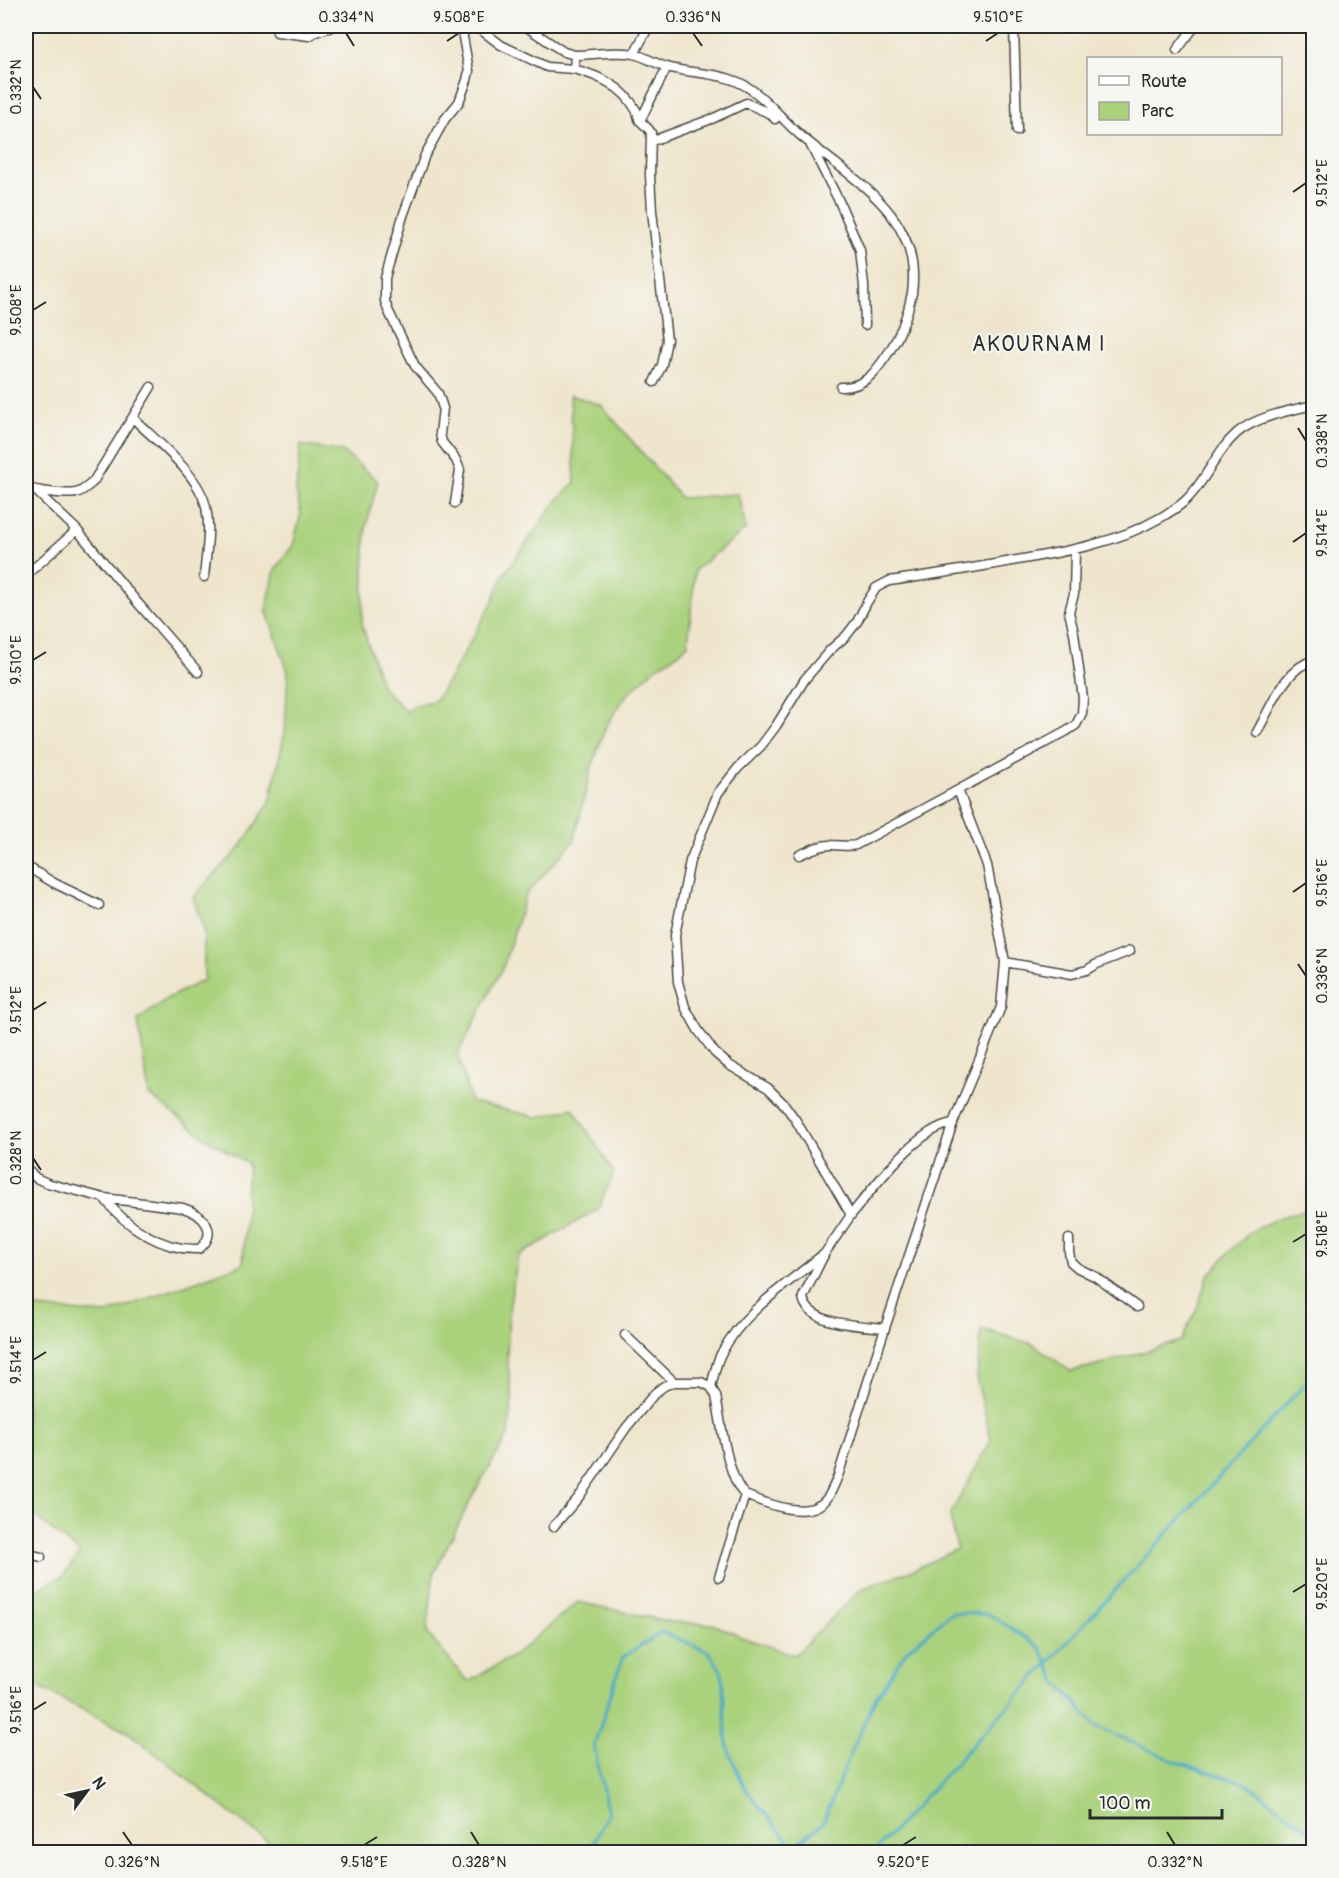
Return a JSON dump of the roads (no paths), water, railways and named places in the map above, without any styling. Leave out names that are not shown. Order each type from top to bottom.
[{"type":"street","points":[[277,32],[309,36],[320,29],[329,29],[334,26]]},
{"type":"street","points":[[455,503],[460,470],[456,460],[442,442],[440,434],[443,408],[438,393],[415,366],[388,310],[384,289],[388,263],[424,154],[445,119],[459,102],[470,71],[463,26]]},
{"type":"street","points":[[476,26],[501,45],[547,67],[574,69],[599,77],[620,90],[636,110],[640,121],[649,128],[652,141],[650,175],[652,211],[667,339],[662,365],[654,382]]},
{"type":"street","points":[[525,26],[564,52],[575,56],[634,54],[668,67],[729,78],[753,91],[800,135],[855,178],[888,209],[909,245],[913,268],[910,303],[900,335],[879,367],[863,382],[850,387],[841,387]]},
{"type":"street","points":[[634,54],[649,26]]},
{"type":"street","points":[[1014,26],[1017,131]]},
{"type":"street","points":[[1177,50],[1196,26]]},
{"type":"street","points":[[574,69],[575,56]]},
{"type":"street","points":[[640,121],[668,67]]},
{"type":"street","points":[[652,141],[714,118],[746,103],[753,91]]},
{"type":"street","points":[[746,103],[771,114],[787,128],[800,135]]},
{"type":"street","points":[[809,142],[840,203],[860,250],[865,325]]},
{"type":"street","points":[[26,487],[36,491],[77,493],[85,489],[93,482],[151,387]]},
{"type":"street","points":[[851,1215],[784,1104],[768,1088],[729,1065],[715,1053],[685,1007],[678,982],[675,935],[690,861],[718,793],[738,768],[761,746],[805,679],[857,622],[876,588],[889,581],[1075,549],[1120,536],[1156,520],[1186,500],[1222,449],[1238,432],[1250,424],[1314,405]]},
{"type":"street","points":[[133,418],[189,473],[197,485],[206,506],[208,540],[204,577]]},
{"type":"street","points":[[36,491],[77,531],[198,672]]},
{"type":"street","points":[[26,575],[77,531]]},
{"type":"street","points":[[799,855],[830,844],[847,847],[856,845],[1076,725],[1082,712],[1083,698],[1070,612],[1074,594],[1075,549]]},
{"type":"street","points":[[1257,732],[1285,682],[1301,666],[1314,660]]},
{"type":"street","points":[[553,1527],[579,1497],[626,1428],[655,1394],[664,1386],[674,1382],[701,1382],[711,1387],[716,1396],[735,1482],[745,1495],[800,1511],[819,1506],[828,1498],[838,1476],[953,1123],[1001,1007],[1005,962],[987,865],[958,790]]},
{"type":"street","points":[[26,866],[54,883],[99,905]]},
{"type":"street","points":[[1005,962],[1072,974],[1087,970],[1130,951]]},
{"type":"street","points":[[885,1328],[825,1320],[806,1309],[803,1297],[825,1253],[851,1215],[898,1160],[932,1131],[943,1124],[953,1123]]},
{"type":"street","points":[[26,1168],[36,1178],[47,1183],[104,1198],[194,1211],[202,1217],[208,1228],[209,1237],[206,1244],[199,1249],[179,1248],[158,1240],[129,1224],[104,1198]]},
{"type":"street","points":[[1069,1239],[1071,1262],[1137,1307]]},
{"type":"street","points":[[711,1387],[720,1354],[734,1332],[772,1294],[825,1253]]},
{"type":"street","points":[[625,1335],[674,1382]]},
{"type":"street","points":[[719,1577],[745,1495]]},
{"type":"street","points":[[26,1553],[41,1557]]},
{"type":"waterway","points":[[874,1852],[1314,1374]]},
{"type":"waterway","points":[[589,1852],[608,1814],[594,1746],[623,1657],[662,1632],[709,1652],[722,1672],[727,1746],[744,1787],[793,1847],[823,1823],[875,1699],[906,1651],[951,1613],[989,1614],[1040,1647],[1056,1681],[1096,1726],[1176,1762],[1248,1784],[1314,1834]]},
{"type":"district","name":"AKOURNAM I","points":[[1039,344]]}]
